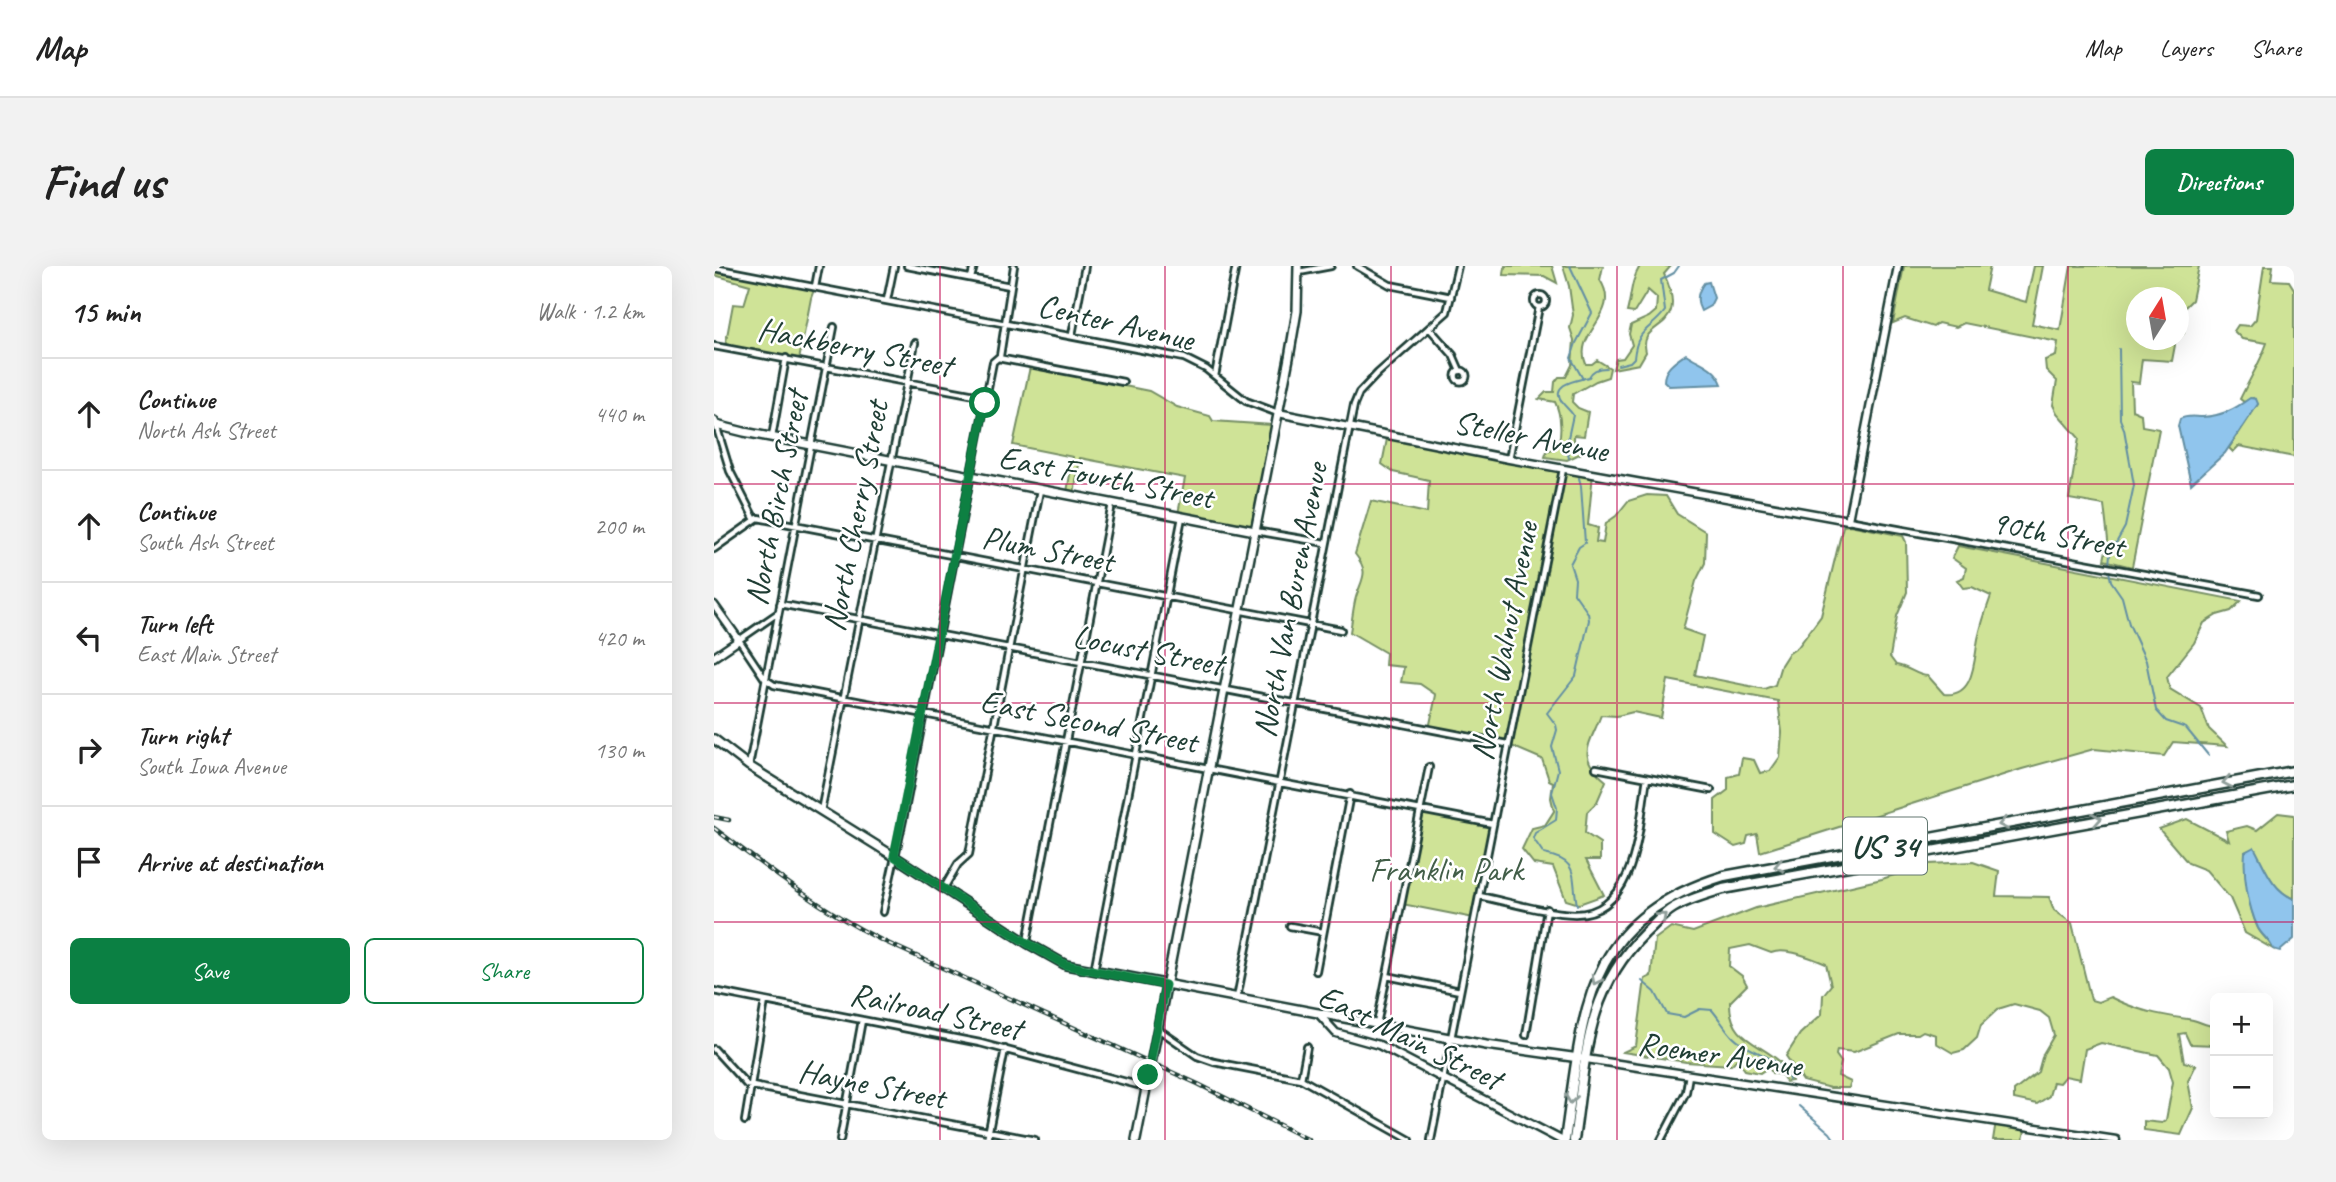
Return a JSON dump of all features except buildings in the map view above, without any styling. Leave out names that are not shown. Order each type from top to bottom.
[{"type":"highway","name":"US 34","points":[[1563,1140],[1576,1058],[1591,991],[1612,951],[1634,924],[1653,909],[1693,886],[1724,876],[2294,771]]},
{"type":"highway","name":"US 34","points":[[1574,1140],[1598,1001],[1623,958],[1636,942],[1672,909],[1723,889],[2294,785]]},
{"type":"main road","points":[[1136,1140],[1297,311],[1299,269]]},
{"type":"main road","name":"East Fourth Street","points":[[715,423],[772,438],[1255,531]]},
{"type":"main road","name":"East Main Street","points":[[714,739],[749,766],[1027,943],[1066,965],[1318,1013]]},
{"type":"main road","name":"Roemer Avenue","points":[[1318,1013],[1451,1038],[1586,1059]]},
{"type":"street","points":[[815,287],[820,266]]},
{"type":"street","points":[[887,300],[894,266]]},
{"type":"street","points":[[907,266],[1010,286]]},
{"type":"street","points":[[971,278],[974,266]]},
{"type":"street","points":[[883,912],[993,362],[998,358],[1006,326],[1004,322],[1014,266]]},
{"type":"street","points":[[1072,335],[1085,266]]},
{"type":"street","points":[[1215,377],[1236,266]]},
{"type":"street","points":[[1299,269],[1331,266]]},
{"type":"street","points":[[1357,266],[1390,285],[1451,297]]},
{"type":"street","name":"North Van Buren Avenue","points":[[1237,998],[1348,426],[1359,393],[1447,312],[1458,266]]},
{"type":"street","points":[[1848,520],[1898,266]]},
{"type":"street","name":"Center Avenue","points":[[714,268],[1184,358],[1198,363],[1215,377]]},
{"type":"street","points":[[1509,459],[1539,307]]},
{"type":"street","name":"North Birch Street","points":[[749,766],[834,327]]},
{"type":"street","points":[[1430,329],[1453,355],[1460,370]]},
{"type":"street","name":"North Cherry Street","points":[[821,811],[915,343]]},
{"type":"street","name":"Hackberry Street","points":[[714,346],[986,397]]},
{"type":"street","points":[[772,438],[786,358]]},
{"type":"street","points":[[998,358],[1123,382]]},
{"type":"street","name":"Steller Avenue","points":[[1215,377],[1246,401],[1278,412],[1509,459],[1848,520]]},
{"type":"street","points":[[714,549],[755,520],[730,471],[715,423]]},
{"type":"street","name":"North Walnut Avenue","points":[[1431,1140],[1563,469]]},
{"type":"street","points":[[944,888],[958,864],[969,854],[1040,490]]},
{"type":"street","points":[[1027,943],[1112,504]]},
{"type":"street","points":[[1094,972],[1182,517]]},
{"type":"street","name":"Plum Street","points":[[755,520],[758,518],[796,525],[1341,630]]},
{"type":"street","name":"90th Street","points":[[1848,520],[2259,595]]},
{"type":"street","name":"East Fourth Street","points":[[1255,531],[1326,543]]},
{"type":"street","name":"Locust Street","points":[[780,604],[1507,744]]},
{"type":"street","points":[[714,605],[765,679]]},
{"type":"street","points":[[714,657],[778,613]]},
{"type":"street","name":"East Second Street","points":[[765,679],[774,685],[1279,783],[1350,794],[1493,824]]},
{"type":"street","points":[[1377,1024],[1429,767]]},
{"type":"street","points":[[1596,768],[1711,790]]},
{"type":"street","points":[[1479,896],[1579,914],[1608,903],[1625,884],[1634,852],[1647,778]]},
{"type":"street","points":[[1317,971],[1350,794]]},
{"type":"street","points":[[1526,1035],[1547,909]]},
{"type":"street","points":[[1290,926],[1323,932]]},
{"type":"street","points":[[1387,976],[1460,990]]},
{"type":"street","name":"Railroad Street","points":[[714,991],[1005,1049],[1145,1087]]},
{"type":"street","points":[[744,1121],[765,1001]]},
{"type":"street","name":"East Main Street","points":[[1318,1013],[1336,1033],[1379,1045],[1563,1140]]},
{"type":"street","points":[[840,1140],[862,1020]]},
{"type":"street","points":[[1158,1029],[1197,1056],[1214,1062],[1301,1079],[1410,1140]]},
{"type":"street","points":[[1301,1079],[1307,1047]]},
{"type":"street","name":"Hayne Street","points":[[714,1049],[749,1085],[1035,1140]]},
{"type":"street","points":[[987,1140],[1005,1049]]},
{"type":"street","name":"Roemer Avenue","points":[[1586,1059],[2116,1140]]},
{"type":"street","points":[[1661,1140],[1686,1092],[1689,1075]]},
{"type":"green space","points":[[1505,266],[1552,266],[1557,283],[1544,276],[1504,275]]},
{"type":"green space","points":[[1563,266],[1603,266],[1600,280],[1606,303],[1586,342],[1584,353],[1586,364],[1597,360],[1610,368],[1608,377],[1573,394],[1572,402],[1588,412],[1584,436],[1574,435],[1574,444],[1582,453],[1567,460],[1545,457],[1547,451],[1556,448],[1558,443],[1560,419],[1555,402],[1539,399],[1546,392],[1554,392],[1555,382],[1559,377],[1566,377],[1572,365],[1574,340],[1570,328],[1573,315]]},
{"type":"green space","points":[[1640,266],[1671,266],[1664,274],[1671,293],[1672,307],[1668,317],[1649,334],[1645,341],[1646,352],[1639,364],[1613,369],[1616,359],[1623,358],[1632,345],[1629,334],[1631,325],[1656,311],[1657,298],[1648,290],[1634,313],[1627,312],[1633,283]]},
{"type":"green space","points":[[1904,266],[1990,266],[1985,290],[2026,302],[2034,266],[2043,266],[2032,324],[2060,330],[2071,266],[2199,266],[2192,300],[2189,303],[2189,287],[2126,287],[2126,350],[2174,350],[2172,361],[2142,359],[2139,383],[2131,382],[2132,410],[2141,414],[2142,426],[2159,429],[2132,567],[2104,560],[2108,540],[2104,505],[2069,499],[2079,438],[2053,405],[2057,381],[2046,370],[2045,360],[2056,356],[2058,342],[1964,323],[1956,327],[1938,323],[1933,327],[1905,318],[1893,323]]},
{"type":"green space","points":[[2264,266],[2273,266],[2271,280],[2289,281],[2294,289],[2294,457],[2239,446],[2233,452],[2229,448],[2258,404],[2253,398],[2244,402],[2240,399],[2267,343],[2242,339],[2234,331],[2238,325],[2250,326],[2256,319]]},
{"type":"green space","points":[[714,268],[815,287],[799,360],[725,347],[733,304],[744,305],[750,285],[714,275]]},
{"type":"green space","points":[[1030,367],[1149,391],[1177,407],[1210,416],[1213,421],[1272,425],[1251,527],[1178,514],[1185,478],[1080,458],[1074,494],[1067,492],[1073,457],[1013,445]]},
{"type":"green space","points":[[1388,434],[1593,473],[1588,525],[1598,528],[1596,542],[1603,543],[1606,523],[1616,516],[1628,501],[1647,495],[1666,496],[1677,514],[1706,532],[1705,563],[1696,581],[1683,629],[1703,636],[1695,675],[1764,689],[1775,685],[1781,665],[1788,654],[1798,647],[1821,616],[1843,526],[1850,525],[1903,536],[1906,542],[1907,592],[1897,616],[1890,657],[1896,665],[1928,676],[1944,694],[1954,694],[1962,690],[1971,676],[1978,639],[1991,596],[1972,587],[1963,588],[1957,580],[1964,577],[1966,568],[1952,558],[1958,546],[2241,601],[2231,611],[2204,623],[2194,643],[2167,677],[2170,689],[2201,708],[2209,729],[2227,746],[2173,742],[2164,756],[2094,749],[2022,769],[1760,852],[1757,834],[1748,836],[1746,844],[1735,847],[1715,834],[1715,800],[1728,790],[1728,777],[1739,774],[1742,758],[1754,760],[1760,773],[1770,771],[1780,757],[1782,732],[1778,701],[1668,680],[1661,718],[1633,712],[1617,716],[1601,715],[1590,742],[1588,757],[1596,772],[1606,781],[1597,802],[1587,812],[1585,833],[1600,843],[1600,860],[1586,860],[1604,895],[1579,904],[1566,900],[1553,867],[1534,864],[1522,849],[1532,828],[1545,825],[1554,811],[1551,798],[1553,782],[1549,780],[1542,759],[1507,744],[1429,729],[1436,695],[1420,684],[1401,682],[1404,667],[1385,665],[1386,653],[1350,632],[1355,601],[1363,576],[1362,566],[1355,554],[1371,501],[1427,513],[1429,480],[1393,472],[1382,464]]},
{"type":"green space","name":"Franklin Park","points":[[1421,809],[1493,824],[1474,918],[1402,904]]},
{"type":"green space","points":[[2278,813],[2294,815],[2294,899],[2275,884],[2254,848],[2245,852],[2251,908],[2259,929],[2273,949],[2245,933],[2230,898],[2206,870],[2188,863],[2159,829],[2187,819],[2229,841],[2226,831],[2247,826],[2257,830]]},
{"type":"green space","points":[[1973,862],[1999,871],[1996,896],[2049,897],[2054,910],[2072,923],[2091,1000],[2098,1002],[2110,997],[2141,1010],[2210,1025],[2210,1045],[2190,1044],[2185,1033],[2179,1034],[2184,1062],[2196,1065],[2188,1081],[2193,1108],[2181,1135],[2144,1130],[2144,1121],[2162,1123],[2166,1120],[2173,1082],[2169,1068],[2158,1055],[2101,1043],[2085,1049],[2080,1079],[2065,1076],[2059,1083],[2053,1082],[2049,1096],[2037,1104],[2014,1099],[2014,1091],[2038,1072],[2043,1054],[2054,1035],[2049,1018],[2040,1011],[2014,1004],[1998,1009],[1981,1025],[1977,1038],[1964,1050],[1953,1053],[1936,1043],[1936,1035],[1923,1031],[1918,1034],[1899,1034],[1854,1052],[1837,1050],[1836,1055],[1841,1062],[1838,1076],[1851,1082],[1849,1088],[1830,1088],[1803,1081],[1786,1056],[1800,1034],[1822,1014],[1823,995],[1831,985],[1826,964],[1799,954],[1784,951],[1771,953],[1750,945],[1730,949],[1729,966],[1742,976],[1747,985],[1730,1002],[1732,1018],[1737,1029],[1746,1038],[1786,1068],[1792,1081],[1786,1082],[1782,1075],[1772,1073],[1769,1067],[1760,1073],[1745,1070],[1737,1059],[1731,1065],[1686,1062],[1623,1052],[1636,1046],[1645,979],[1651,976],[1655,939],[1671,927],[1693,932],[1756,908],[1882,879],[1928,864]]},
{"type":"green space","points":[[1996,1121],[2026,1126],[2023,1140],[1993,1140]]},
{"type":"water","points":[[1709,282],[1714,298],[1710,306],[1701,311],[1698,304],[1699,293],[1704,283]]},
{"type":"water","points":[[1686,354],[1711,369],[1722,384],[1669,386],[1664,381],[1666,372]]},
{"type":"water","points":[[2250,398],[2256,399],[2258,404],[2225,453],[2191,484],[2178,426],[2180,419],[2222,413]]},
{"type":"water","points":[[2254,847],[2275,884],[2294,899],[2294,939],[2280,951],[2273,949],[2260,931],[2249,901],[2245,852]]},
{"type":"waterway","points":[[1570,266],[1592,313],[1571,358],[1583,379]]},
{"type":"waterway","points":[[1618,365],[1634,358],[1641,335],[1665,311],[1661,280],[1674,273],[1679,266]]},
{"type":"waterway","points":[[2109,565],[2110,554],[2125,527],[2134,485],[2120,419],[2119,349]]},
{"type":"waterway","points":[[1569,458],[1566,447],[1573,415],[1562,402],[1559,391],[1573,381],[1589,377],[1596,370],[1606,368]]},
{"type":"waterway","points":[[1577,905],[1569,865],[1544,854],[1533,838],[1535,833],[1556,820],[1557,808],[1552,793],[1558,770],[1552,747],[1557,730],[1547,713],[1576,676],[1589,620],[1588,613],[1574,593],[1575,579],[1570,564],[1579,547],[1585,543],[1579,478]]},
{"type":"waterway","points":[[2109,571],[2111,581],[2122,597],[2129,624],[2146,661],[2156,710],[2166,721],[2186,728],[2208,755]]},
{"type":"waterway","points":[[1642,981],[1655,992],[1667,1014],[1684,1017],[1700,1009],[1712,1010],[1733,1037],[1773,1060],[1786,1072],[1789,1080]]},
{"type":"waterway","points":[[1799,1106],[1835,1140]]},
{"type":"railway","points":[[714,817],[729,820]]},
{"type":"railway","points":[[714,828],[816,902],[881,940],[1198,1084],[1309,1140]]},
{"type":"route","points":[[985,403],[894,856],[1027,943],[1066,965],[1165,985],[1148,1075]]}]
